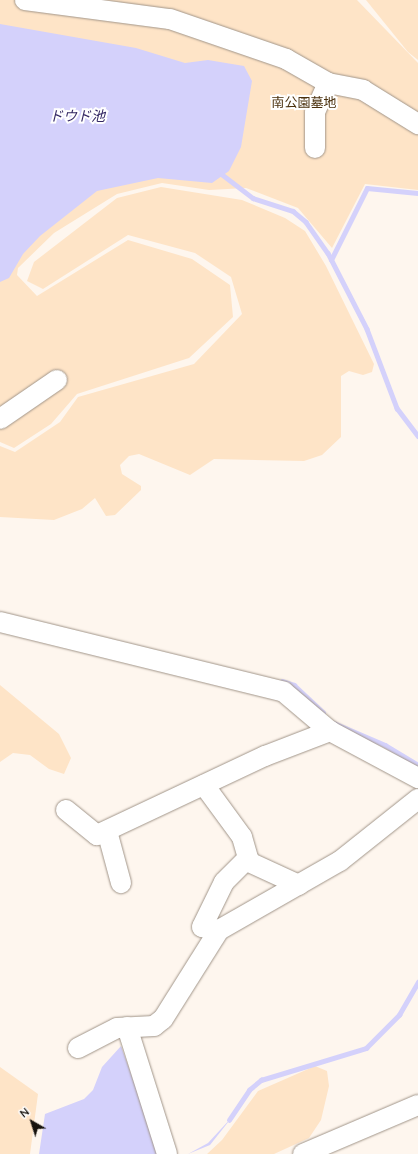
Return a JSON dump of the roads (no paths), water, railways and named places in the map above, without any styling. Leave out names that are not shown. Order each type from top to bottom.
[{"type":"street","points":[[25,0],[170,19],[286,59],[328,83],[363,90],[418,124]]},
{"type":"street","points":[[315,148],[315,112],[328,83]]},
{"type":"street","points":[[0,419],[57,380]]},
{"type":"street","points":[[0,622],[284,692],[330,731],[418,778]]},
{"type":"street","points":[[102,833],[204,785],[330,731]]},
{"type":"street","points":[[204,785],[242,837],[248,858],[299,885]]},
{"type":"street","points":[[78,1048],[117,1028],[154,1026],[163,1019],[219,930],[340,860],[418,800]]},
{"type":"street","points":[[66,810],[102,833],[121,883]]},
{"type":"street","points":[[219,930],[202,927],[224,882],[248,858]]},
{"type":"street","points":[[127,1027],[167,1154]]},
{"type":"street","points":[[303,1154],[418,1105]]},
{"type":"water","name":"ドウド池","points":[[0,24],[136,48],[185,63],[208,60],[244,66],[252,81],[241,147],[229,171],[212,183],[158,178],[97,191],[40,236],[23,254],[9,278],[0,282]]},
{"type":"water","points":[[121,1046],[160,1154],[39,1154],[45,1114],[84,1099],[93,1090],[102,1067]]},
{"type":"water","points":[[233,1116],[210,1145],[188,1154],[208,1143]]},
{"type":"waterway","points":[[219,172],[253,198],[293,211],[306,222],[328,253],[367,329],[397,408],[418,436]]},
{"type":"waterway","points":[[331,260],[367,188],[418,193]]},
{"type":"waterway","points":[[282,681],[294,685],[323,712]]},
{"type":"waterway","points":[[334,723],[385,745],[418,765]]},
{"type":"waterway","points":[[229,1120],[249,1090],[261,1080],[366,1048],[399,1015],[418,982]]},
{"type":"park label","name":"南公園墓地","points":[[304,102]]}]
